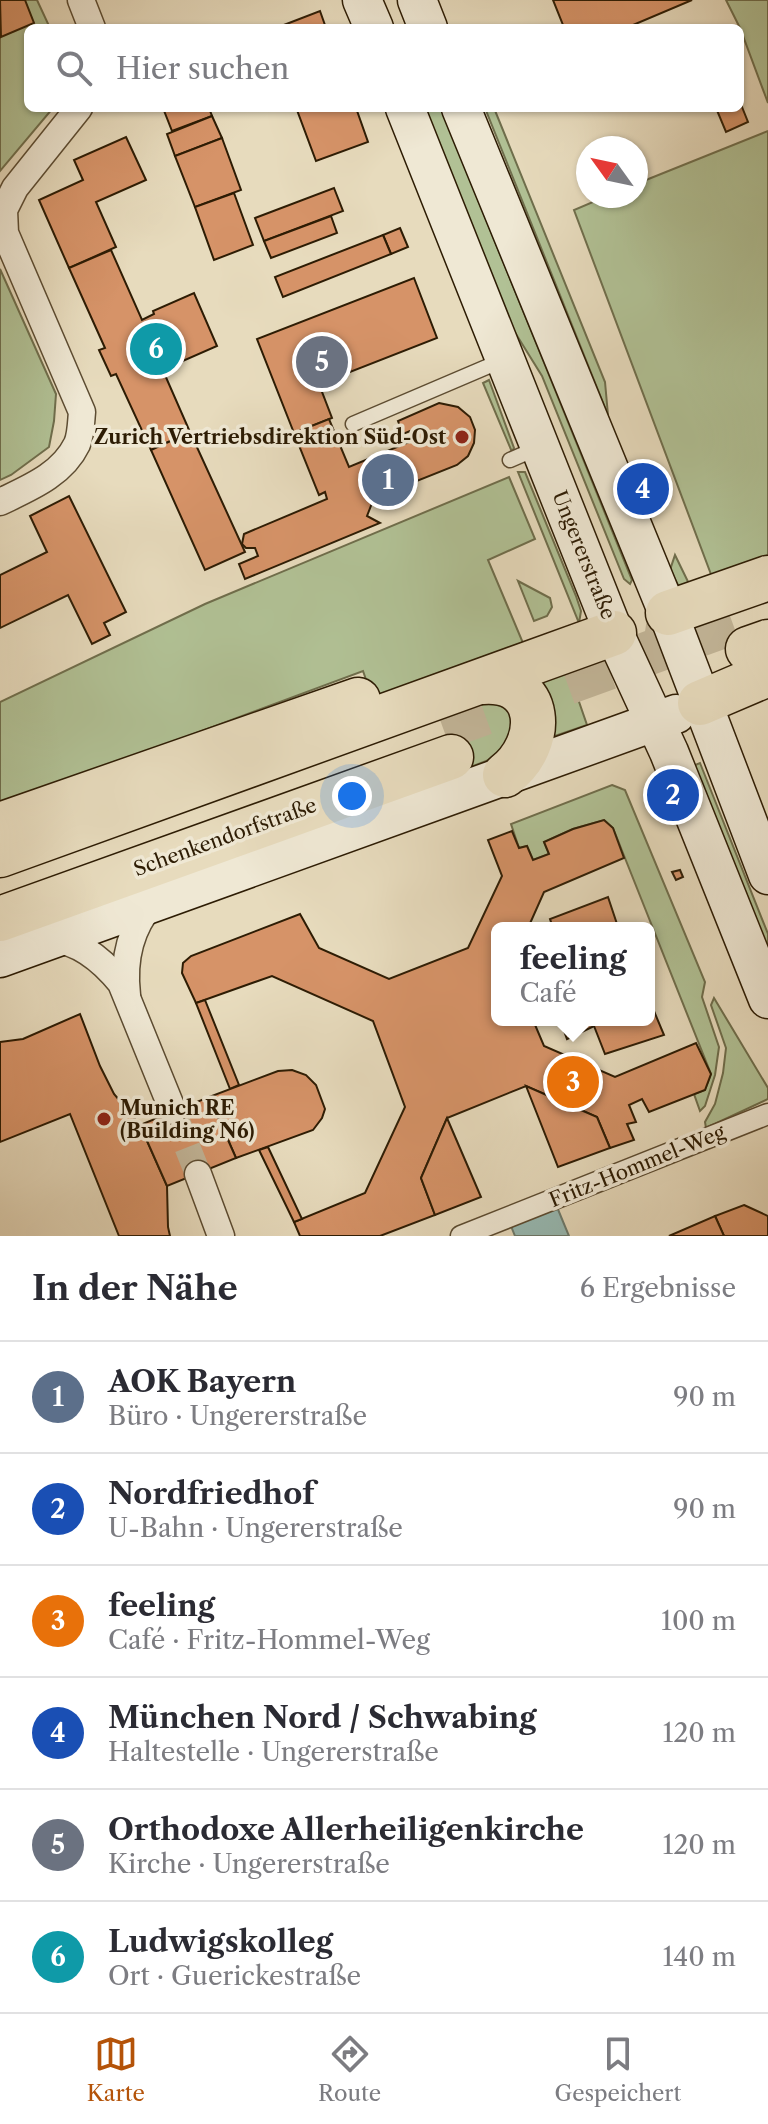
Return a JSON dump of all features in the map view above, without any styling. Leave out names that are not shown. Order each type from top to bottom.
[{"type":"highway","points":[[668,613],[768,578]]},
{"type":"highway","points":[[0,855],[614,633]]},
{"type":"highway","points":[[700,703],[758,639]]},
{"type":"highway","points":[[482,682],[500,683],[521,692],[529,702],[534,717],[530,743],[505,775]]},
{"type":"highway","points":[[0,825],[358,700]]},
{"type":"highway","name":"Schenkendorfstraße","points":[[0,885],[447,743],[0,919]]},
{"type":"main road","points":[[362,0],[372,24]]},
{"type":"main road","points":[[417,0],[426,24]]},
{"type":"main road","name":"Ungererstraße","points":[[407,112],[506,360],[525,453],[654,721],[768,999]]},
{"type":"main road","points":[[463,112],[668,613],[768,875]]},
{"type":"main road","points":[[614,633],[668,613]]},
{"type":"main road","points":[[0,958],[700,703]]},
{"type":"street","points":[[81,0],[90,24]]},
{"type":"street","points":[[0,502],[52,474],[63,465],[78,443],[82,412],[5,233],[4,210],[15,188],[76,112]]},
{"type":"street","points":[[127,995],[126,969],[132,937],[154,901]]},
{"type":"street","points":[[51,939],[69,942],[89,952],[112,973],[127,995],[173,1111]]},
{"type":"street","name":"Fritz-Hommel-Weg","points":[[461,1236],[768,1114]]},
{"type":"street","points":[[198,1174],[221,1236]]},
{"type":"lane","points":[[353,424],[506,360]]},
{"type":"green space","points":[[0,0],[37,0],[48,24],[24,24],[24,112],[50,112],[0,171]]},
{"type":"green space","points":[[726,0],[768,0],[768,103],[744,39],[744,24],[738,24]]},
{"type":"green space","points":[[425,112],[443,112],[632,580],[630,584],[624,579],[542,376],[511,326]]},
{"type":"green space","points":[[487,112],[496,112],[605,382],[608,415]]},
{"type":"green space","points":[[768,131],[768,555],[712,577],[574,210],[648,208],[648,179]]},
{"type":"green space","points":[[0,269],[56,394],[49,447],[0,480]]},
{"type":"green space","points":[[489,380],[514,448],[512,452],[483,383]]},
{"type":"green space","points":[[518,472],[525,472],[576,596],[581,611],[579,623]]},
{"type":"green space","points":[[509,477],[535,539],[488,560],[523,643],[376,708],[363,671],[0,806],[0,702],[205,604]]},
{"type":"green space","points":[[675,555],[693,592],[678,585],[670,570]]},
{"type":"green space","points":[[518,581],[550,598],[552,607],[547,616],[534,621]]},
{"type":"green space","points":[[567,667],[587,725],[552,737],[537,684]]},
{"type":"green space","points":[[485,697],[517,714],[504,754],[463,770],[441,713]]},
{"type":"green space","points":[[700,763],[768,934],[768,966],[688,768]]},
{"type":"green space","points":[[612,785],[625,790],[705,982],[702,997],[719,1047],[715,1075],[705,1106],[700,1111],[694,1094],[705,1090],[711,1074],[655,933],[655,922],[650,922],[613,828],[604,820],[573,829],[544,842],[549,854],[533,860],[527,846],[519,848],[511,824]]},
{"type":"green space","points":[[714,998],[768,1088],[768,1099],[706,1128],[705,1122],[715,1104],[723,1073],[726,1048],[711,1005]]},
{"type":"water","points":[[557,1207],[569,1236],[515,1236],[511,1226]]},
{"type":"building","points":[[0,0],[25,0],[34,23],[24,24],[24,27],[1,37]]},
{"type":"building","points":[[553,0],[692,0],[635,24],[563,24]]},
{"type":"building","points":[[320,11],[325,24],[286,24]]},
{"type":"building","points":[[165,112],[210,112],[212,116],[172,131]]},
{"type":"building","points":[[298,112],[357,112],[368,142],[316,161]]},
{"type":"building","points":[[718,112],[744,112],[748,122],[726,132]]},
{"type":"building","points":[[212,116],[222,138],[175,156],[167,134]]},
{"type":"building","points":[[126,137],[146,180],[96,202],[116,247],[69,268],[39,200],[83,180],[74,160]]},
{"type":"building","points":[[222,138],[241,190],[195,207],[175,156]]},
{"type":"building","points":[[334,188],[343,211],[264,241],[255,218]]},
{"type":"building","points":[[234,193],[253,245],[214,260],[195,207]]},
{"type":"building","points":[[331,216],[337,233],[271,258],[264,241]]},
{"type":"building","points":[[400,228],[408,247],[391,254],[383,235]]},
{"type":"building","points":[[383,235],[391,254],[283,297],[275,277]]},
{"type":"building","points":[[111,250],[142,320],[154,314],[153,311],[194,293],[217,346],[176,364],[174,360],[161,366],[190,432],[151,450],[116,374],[111,376],[99,350],[105,348],[69,268]]},
{"type":"building","points":[[414,278],[437,338],[319,384],[332,418],[294,433],[257,339]]},
{"type":"building","points":[[439,403],[458,407],[470,417],[475,430],[474,443],[468,456],[457,465],[374,498],[367,516],[380,523],[245,579],[239,564],[258,556],[255,548],[246,548],[242,544],[244,534],[327,499],[325,492],[319,495],[294,433],[329,419],[349,467],[414,440],[410,431],[403,434],[398,421]]},
{"type":"building","points":[[190,432],[245,552],[205,570],[151,450]]},
{"type":"building","points":[[69,496],[126,612],[104,623],[110,635],[92,644],[68,595],[0,628],[0,575],[47,552],[30,516]]},
{"type":"building","points":[[604,820],[613,828],[624,858],[544,892],[531,922],[491,922],[491,1026],[536,1026],[544,1046],[615,1077],[696,1043],[711,1074],[705,1090],[649,1112],[642,1099],[629,1105],[636,1122],[627,1124],[634,1140],[610,1148],[597,1117],[526,1086],[447,1118],[421,1178],[435,1215],[380,1236],[300,1236],[294,1222],[365,1193],[405,1107],[373,1021],[272,976],[196,1003],[182,973],[183,963],[191,956],[300,914],[319,948],[389,979],[468,948],[502,876],[488,840],[512,831],[519,848],[527,846],[533,860],[549,854],[544,842]]},
{"type":"building","points":[[680,870],[683,877],[676,880],[672,872]]},
{"type":"building","points":[[608,897],[616,922],[551,922],[550,919]]},
{"type":"building","points":[[205,1000],[239,1085],[230,1089],[196,1003]]},
{"type":"building","name":"Munich RE (Building N6)","points":[[80,1014],[114,1094],[140,1125],[167,1186],[170,1236],[119,1236],[70,1114],[0,1142],[0,1042],[23,1039]]},
{"type":"building","points":[[655,1014],[664,1035],[605,1054],[594,1026],[655,1026]]},
{"type":"building","points":[[562,1026],[594,1026],[567,1039]]},
{"type":"building","points":[[292,1070],[306,1075],[316,1085],[325,1109],[322,1118],[313,1130],[236,1158],[209,1097],[278,1071]]},
{"type":"building","points":[[526,1086],[597,1117],[610,1148],[558,1167]]},
{"type":"building","points":[[209,1097],[236,1158],[167,1186],[140,1125]]},
{"type":"building","points":[[447,1118],[481,1197],[435,1215],[421,1178]]},
{"type":"building","points":[[268,1147],[302,1219],[294,1222],[259,1150]]},
{"type":"building","points":[[744,1205],[768,1216],[768,1236],[724,1236],[715,1216]]},
{"type":"building","points":[[715,1216],[724,1236],[669,1236]]},
{"type":"tunnel","points":[[443,728],[740,620]]},
{"type":"tunnel","points":[[579,652],[635,640],[670,645]]},
{"type":"tunnel","points":[[173,1111],[198,1174]]},
{"type":"place","name":"Ludwigskolleg","points":[[156,349]]},
{"type":"place","name":"Orthodoxe Allerheiligenkirche","points":[[322,362]]},
{"type":"place","name":"Zurich Vertriebsdirektion Süd-Ost","points":[[462,437]]},
{"type":"place","name":"AOK Bayern","points":[[388,480]]},
{"type":"place","name":"München Nord / Schwabing","points":[[643,489]]},
{"type":"place","name":"Nordfriedhof","points":[[673,795]]},
{"type":"place","name":"feeling","points":[[573,1082]]},
{"type":"place","name":"Munich RE (Building N6)","points":[[104,1119]]}]
